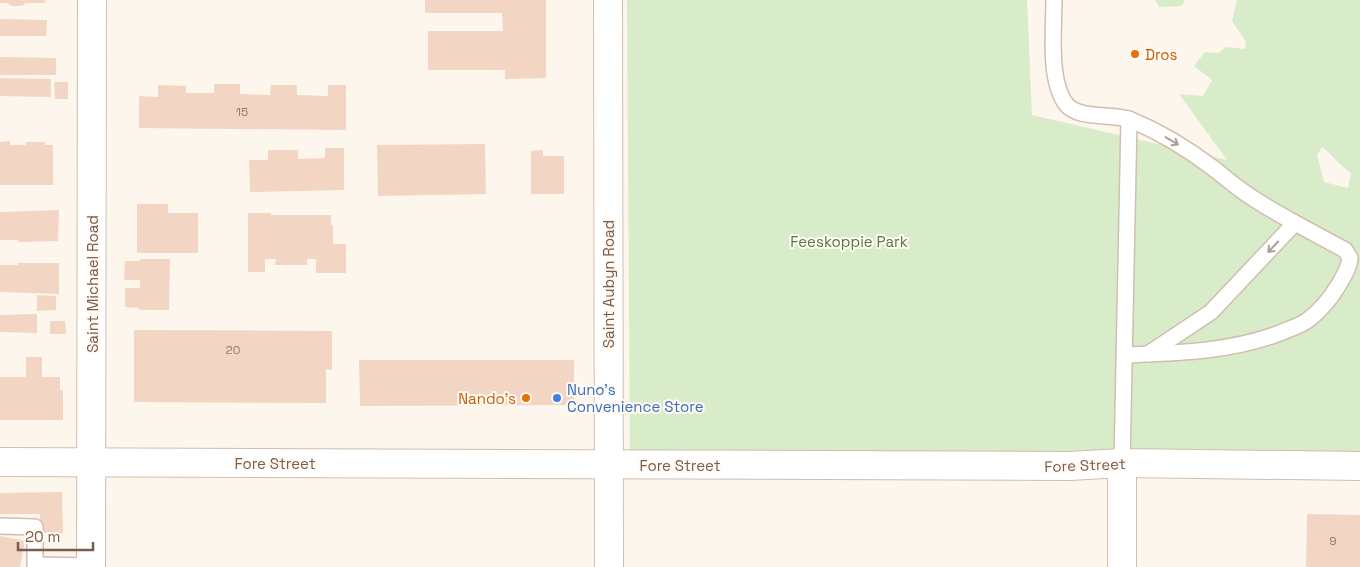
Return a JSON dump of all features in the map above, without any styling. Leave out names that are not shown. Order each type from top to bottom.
[{"type":"street","name":"Saint Michael Road","points":[[91,566],[92,0]]},
{"type":"street","name":"Saint Aubyn Road","points":[[608,0],[610,567]]},
{"type":"street","name":"Fore Street","points":[[0,462],[1070,466],[1122,463],[1360,466]]},
{"type":"street","points":[[1122,463],[1122,567]]},
{"type":"lane","points":[[1054,0],[1056,75],[1060,95],[1068,107],[1079,113],[1128,119],[1156,132],[1212,167],[1253,198],[1346,250],[1350,258],[1346,272],[1334,292],[1320,310],[1306,321],[1264,339],[1236,346],[1202,351],[1125,355]]},
{"type":"lane","points":[[1122,463],[1128,119]]},
{"type":"lane","points":[[1148,354],[1212,312],[1295,223]]},
{"type":"lane","points":[[0,526],[35,526],[35,566],[91,566]]},
{"type":"green space","name":"Feeskoppie Park","points":[[627,0],[1027,0],[1032,115],[1227,160],[1179,94],[1203,96],[1212,80],[1194,66],[1205,52],[1218,53],[1226,47],[1245,49],[1246,42],[1232,21],[1237,0],[1360,0],[1360,462],[630,461]],"holes":[[[1322,147],[1351,173],[1348,188],[1324,182],[1317,155]]]},
{"type":"green space","points":[[1155,0],[1185,0],[1182,6],[1159,7]]},
{"type":"building","points":[[0,0],[45,0],[45,3],[25,3],[21,6],[11,6],[8,3],[0,3]]},
{"type":"building","points":[[425,0],[546,0],[546,78],[505,79],[505,70],[428,70],[428,31],[503,31],[502,13],[425,13]]},
{"type":"building","points":[[0,19],[47,20],[46,36],[0,36]]},
{"type":"building","points":[[0,57],[56,58],[56,75],[0,75]]},
{"type":"building","points":[[0,78],[51,79],[51,97],[0,96]]},
{"type":"building","points":[[54,82],[68,82],[68,99],[55,99]]},
{"type":"building","points":[[214,84],[240,84],[240,94],[270,95],[271,85],[297,85],[297,95],[328,96],[328,85],[346,85],[346,130],[139,128],[139,96],[158,97],[158,85],[186,86],[186,93],[214,93]]},
{"type":"building","points":[[10,141],[10,145],[26,145],[26,142],[45,142],[45,145],[53,145],[53,185],[0,185],[0,142]]},
{"type":"building","points":[[485,144],[486,194],[378,196],[377,145]]},
{"type":"building","points":[[325,148],[344,148],[344,190],[250,192],[249,160],[268,160],[268,150],[298,150],[298,159],[325,158]]},
{"type":"building","points":[[543,150],[543,156],[564,156],[564,194],[531,194],[531,151]]},
{"type":"building","points":[[137,204],[168,204],[168,213],[198,213],[198,253],[137,253]]},
{"type":"building","points":[[59,210],[58,241],[18,242],[18,240],[0,240],[0,212]]},
{"type":"building","points":[[248,213],[331,215],[333,244],[346,244],[346,273],[316,273],[316,259],[307,259],[307,265],[275,265],[276,259],[265,259],[265,272],[248,272]]},
{"type":"building","points":[[140,259],[170,259],[169,310],[139,310],[139,308],[125,307],[125,288],[140,288],[140,280],[124,280],[125,261],[140,261]]},
{"type":"building","points":[[18,263],[59,263],[59,294],[0,292],[0,265],[18,265]]},
{"type":"building","points":[[37,295],[56,296],[56,310],[37,311]]},
{"type":"building","points":[[37,314],[37,333],[0,332],[0,315]]},
{"type":"building","points":[[50,321],[65,321],[66,334],[50,334]]},
{"type":"building","points":[[134,330],[332,331],[332,370],[326,369],[326,403],[134,402]]},
{"type":"building","points":[[26,357],[42,357],[42,377],[60,377],[60,390],[63,390],[63,420],[0,420],[0,377],[26,377]]},
{"type":"building","points":[[359,360],[574,360],[574,405],[360,406]]},
{"type":"building","points":[[62,492],[63,533],[41,533],[40,514],[0,514],[0,493]]},
{"type":"building","points":[[1307,514],[1360,515],[1360,567],[1306,567]]},
{"type":"building","points":[[0,536],[25,541],[20,567],[0,567]]},
{"type":"place","name":"Dros","points":[[1135,54]]},
{"type":"place","name":"Nando's","points":[[526,398]]},
{"type":"place","name":"Nuno's Convenience Store","points":[[557,398]]}]
